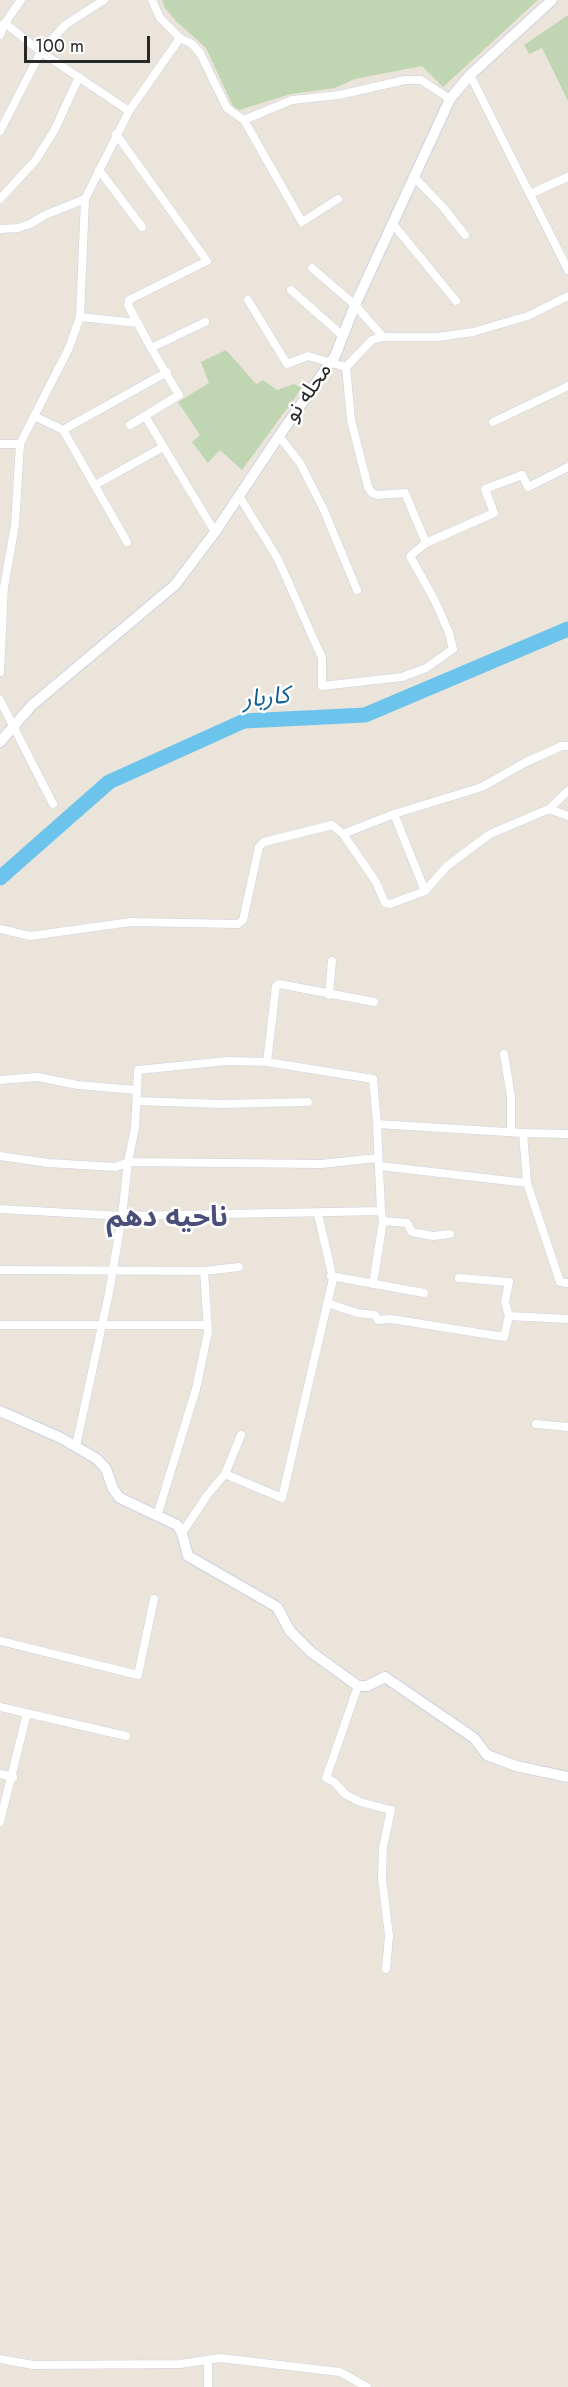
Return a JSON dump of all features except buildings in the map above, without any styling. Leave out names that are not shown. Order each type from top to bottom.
[{"type":"street","points":[[0,35],[2,24],[21,0]]},
{"type":"street","points":[[0,131],[41,52],[65,25],[104,0]]},
{"type":"street","points":[[152,0],[160,18],[180,38],[192,44],[200,53],[227,108],[244,120],[302,222],[338,199]]},
{"type":"street","name":"محله نو","points":[[0,742],[32,705],[175,585],[215,532],[279,435],[331,362],[450,99],[470,75],[552,0]]},
{"type":"street","points":[[2,24],[129,111]]},
{"type":"street","points":[[0,672],[2,587],[15,525],[20,444],[69,348],[80,317],[85,200],[129,111],[180,38]]},
{"type":"street","points":[[470,75],[565,258],[568,270]]},
{"type":"street","points":[[0,200],[34,160],[54,131],[79,77]]},
{"type":"street","points":[[244,120],[292,100],[339,95],[405,80],[421,80],[450,99]]},
{"type":"street","points":[[116,134],[207,261],[129,300],[128,304],[137,322],[179,395],[130,425]]},
{"type":"street","points":[[99,170],[142,227]]},
{"type":"street","points":[[415,177],[465,235]]},
{"type":"street","points":[[530,194],[568,177]]},
{"type":"street","points":[[0,229],[18,228],[30,224],[45,215],[85,200]]},
{"type":"street","points":[[393,224],[456,301]]},
{"type":"street","points":[[312,268],[355,305],[383,337]]},
{"type":"street","points":[[291,290],[343,336]]},
{"type":"street","points":[[426,543],[405,493],[377,495],[372,493],[369,487],[351,420],[346,367],[372,340],[383,337],[438,337],[473,332],[528,316],[568,296]]},
{"type":"street","points":[[248,300],[286,364],[308,356],[346,367]]},
{"type":"street","points":[[80,317],[137,322]]},
{"type":"street","points":[[151,348],[205,322]]},
{"type":"street","points":[[63,430],[167,372]]},
{"type":"street","points":[[493,422],[568,386]]},
{"type":"street","points":[[34,416],[63,430],[127,542]]},
{"type":"street","points":[[145,416],[215,532]]},
{"type":"street","points":[[279,435],[300,463],[319,499],[357,590]]},
{"type":"street","points":[[0,444],[20,444]]},
{"type":"street","points":[[94,485],[163,447]]},
{"type":"street","points":[[239,496],[278,559],[322,658],[322,686],[402,677],[426,668],[453,649],[449,633],[435,601],[410,556],[426,543],[494,513],[485,489],[522,475],[528,487],[568,467]]},
{"type":"street","points":[[0,700],[53,804]]},
{"type":"street","points":[[342,834],[394,814],[482,787],[526,762],[562,746],[568,746]]},
{"type":"street","points":[[0,929],[30,936],[131,922],[238,924],[243,920],[259,848],[264,842],[332,825],[342,834],[376,882],[387,904],[425,891],[447,866],[490,834],[549,809],[568,791]]},
{"type":"street","points":[[549,809],[568,816]]},
{"type":"street","points":[[394,814],[425,891]]},
{"type":"street","points":[[329,994],[332,962]]},
{"type":"street","points":[[267,1062],[276,986],[282,984],[374,1002]]},
{"type":"street","points":[[504,1054],[511,1097],[511,1132]]},
{"type":"street","points":[[76,1446],[122,1216],[128,1162],[135,1128],[138,1070],[226,1061],[267,1062],[373,1079],[383,1221],[373,1284]]},
{"type":"street","points":[[0,1080],[38,1077],[78,1085],[137,1090]]},
{"type":"street","points":[[137,1101],[221,1104],[308,1102]]},
{"type":"street","points":[[377,1124],[568,1134]]},
{"type":"street","points":[[523,1133],[527,1183],[560,1282],[568,1283]]},
{"type":"street","points":[[0,1156],[48,1163],[116,1167],[128,1162],[321,1164],[379,1162],[527,1183]]},
{"type":"street","points":[[0,1209],[122,1216],[381,1211]]},
{"type":"street","points":[[225,1474],[282,1498],[333,1279],[318,1214]]},
{"type":"street","points":[[383,1221],[407,1223],[412,1232],[433,1236],[450,1233]]},
{"type":"street","points":[[0,1270],[204,1271],[239,1267]]},
{"type":"street","points":[[157,1516],[196,1389],[208,1332],[204,1271]]},
{"type":"street","points":[[331,1276],[424,1293]]},
{"type":"street","points":[[327,1303],[357,1313],[375,1315],[378,1320],[391,1318],[504,1337],[509,1316],[505,1302],[509,1282],[459,1278]]},
{"type":"street","points":[[509,1316],[568,1319]]},
{"type":"street","points":[[0,1325],[207,1325]]},
{"type":"street","points":[[0,1411],[61,1438],[97,1459],[106,1469],[113,1489],[120,1498],[177,1525],[182,1533],[188,1556],[278,1607],[290,1630],[311,1652],[358,1686],[367,1686],[385,1677],[474,1738],[488,1755],[516,1766],[568,1778]]},
{"type":"street","points":[[536,1424],[568,1427]]},
{"type":"street","points":[[182,1533],[208,1494],[225,1474],[241,1435]]},
{"type":"street","points":[[0,1641],[138,1676],[154,1599]]},
{"type":"street","points":[[358,1686],[326,1778],[334,1782],[345,1794],[360,1802],[391,1810],[383,1846],[382,1878],[389,1936],[386,1969]]},
{"type":"street","points":[[0,1707],[126,1736]]},
{"type":"street","points":[[0,1822],[27,1713]]},
{"type":"street","points":[[0,1774],[13,1777]]},
{"type":"street","points":[[0,2359],[33,2365],[180,2364],[220,2358],[340,2372],[367,2387]]},
{"type":"street","points":[[208,2360],[208,2387]]},
{"type":"green space","points":[[162,0],[538,0],[443,87],[422,66],[355,79],[335,88],[291,94],[239,110],[233,106],[206,48],[176,21],[165,8]]},
{"type":"green space","points":[[568,15],[568,101],[542,48],[529,54],[524,45]]},
{"type":"green space","points":[[226,350],[256,384],[263,380],[277,390],[294,384],[302,388],[242,470],[220,450],[208,463],[192,442],[200,435],[178,402],[209,383],[201,362]]},
{"type":"waterway","name":"کاربار","points":[[0,878],[109,782],[244,721],[365,715],[568,629]]},
{"type":"district","name":"ناحیه دهم","points":[[167,1219]]}]
